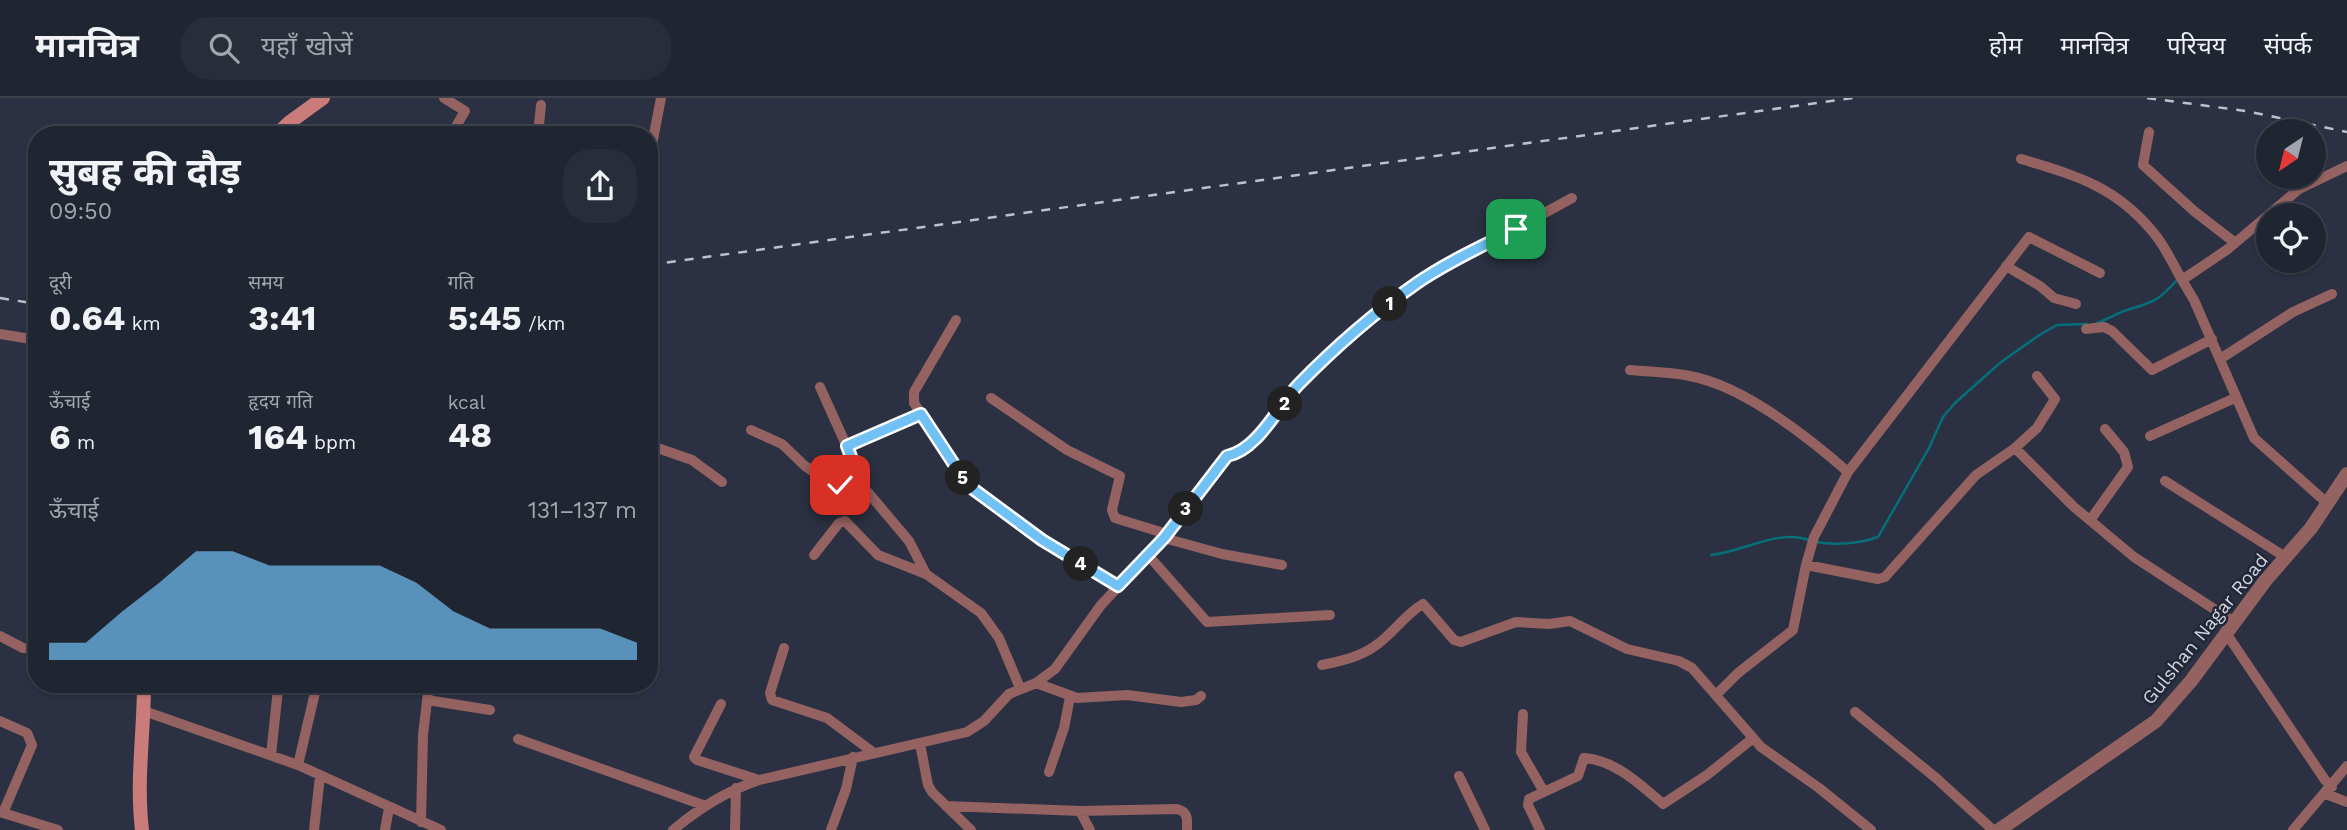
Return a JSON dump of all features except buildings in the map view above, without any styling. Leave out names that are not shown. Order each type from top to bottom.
[{"type":"main road","points":[[286,126],[323,98]]},
{"type":"main road","points":[[142,830],[139,769],[145,693]]},
{"type":"street","points":[[444,98],[465,111],[456,126]]},
{"type":"street","points":[[655,126],[661,98]]},
{"type":"street","points":[[539,126],[541,105]]},
{"type":"street","points":[[2148,132],[2143,165],[2194,211],[2234,242]]},
{"type":"street","points":[[2021,159],[2082,178],[2120,198],[2155,234],[2194,300],[2254,438],[2327,503]]},
{"type":"street","points":[[2182,280],[2228,249],[2299,189],[2347,166]]},
{"type":"street","points":[[673,830],[704,805],[759,779],[972,730],[984,721],[1003,699],[1020,688],[1036,683],[1055,669],[1092,616],[1166,536],[1227,456],[1238,454],[1281,409],[1296,388],[1355,332],[1418,282],[1572,198]]},
{"type":"street","points":[[1716,695],[1738,673],[1793,629],[1814,537],[1848,472],[2029,237],[2100,273]]},
{"type":"street","points":[[2006,266],[2040,286],[2054,298],[2076,304]]},
{"type":"street","points":[[2220,359],[2293,312],[2332,294]]},
{"type":"street","points":[[956,320],[914,392],[912,399],[921,414],[973,489],[1042,540],[1118,586]]},
{"type":"street","points":[[2086,329],[2104,327],[2112,331],[2152,370],[2212,339]]},
{"type":"street","points":[[0,334],[28,339]]},
{"type":"street","points":[[1630,370],[1691,376],[1732,391],[1814,442],[1848,472]]},
{"type":"street","points":[[1806,565],[1878,579],[1885,577],[1976,475],[2015,448],[2037,428],[2054,399],[2037,376]]},
{"type":"street","points":[[820,387],[853,462],[853,479]]},
{"type":"street","points":[[991,398],[1067,450],[1121,476],[1112,510],[1115,518],[1222,554],[1282,565]]},
{"type":"street","points":[[2150,436],[2235,398]]},
{"type":"street","points":[[847,446],[921,414]]},
{"type":"street","points":[[2091,519],[2128,467],[2124,453],[2105,429]]},
{"type":"street","points":[[751,430],[782,444],[805,466],[829,482],[840,485],[853,479]]},
{"type":"street","points":[[658,448],[692,460],[722,482]]},
{"type":"street","points":[[2015,448],[2074,507],[2134,557],[2230,628],[2329,790],[2347,802]]},
{"type":"street","name":"Gulshan Nagar Road","points":[[1999,830],[2156,721],[2191,681],[2264,581],[2287,558],[2347,474]]},
{"type":"street","points":[[853,479],[860,483],[904,533],[915,549],[926,574]]},
{"type":"street","points":[[2165,481],[2287,558]]},
{"type":"street","points":[[814,555],[842,521],[848,523],[878,555],[926,574],[981,613],[999,638],[1020,688]]},
{"type":"street","points":[[1148,555],[1208,622],[1331,615]]},
{"type":"street","points":[[1322,665],[1348,659],[1375,646],[1423,604],[1454,640],[1461,642],[1516,622],[1549,624],[1570,621],[1627,649],[1679,661],[1692,668],[1752,739],[1871,830]]},
{"type":"street","points":[[0,636],[28,648]]},
{"type":"street","points":[[784,648],[770,693],[772,700],[808,710],[835,723],[874,753]]},
{"type":"street","points":[[1036,683],[1070,697],[1084,699],[1127,695],[1181,702],[1196,700],[1201,696]]},
{"type":"street","points":[[271,755],[278,693]]},
{"type":"street","points":[[298,765],[315,693]]},
{"type":"street","points":[[421,822],[423,735],[428,693]]},
{"type":"street","points":[[1049,772],[1064,728],[1070,697]]},
{"type":"street","points":[[427,700],[490,710]]},
{"type":"street","points":[[721,704],[694,757],[759,779]]},
{"type":"street","points":[[144,711],[298,765],[441,830]]},
{"type":"street","points":[[1855,712],[1936,778],[1993,830]]},
{"type":"street","points":[[1523,714],[1521,752],[1544,792]]},
{"type":"street","points":[[0,721],[27,733],[32,745],[2,813],[58,830]]},
{"type":"street","points":[[518,739],[704,805]]},
{"type":"street","points":[[1540,830],[1528,802],[1532,797],[1578,776],[1584,758],[1594,759],[1630,776],[1663,804],[1707,775],[1752,739]]},
{"type":"street","points":[[920,744],[929,785],[971,830]]},
{"type":"street","points":[[831,830],[846,789],[853,757]]},
{"type":"street","points":[[2293,830],[2347,766]]},
{"type":"street","points":[[314,830],[320,776]]},
{"type":"street","points":[[1459,776],[1485,830]]},
{"type":"street","points":[[735,830],[736,788]]},
{"type":"street","points":[[946,806],[1080,811],[1177,809],[1186,814],[1186,830]]},
{"type":"street","points":[[385,830],[389,808]]},
{"type":"street","points":[[1080,811],[1090,830]]},
{"type":"waterway","points":[[2097,323],[2151,302],[2178,279]]},
{"type":"waterway","points":[[1815,542],[1847,543],[1878,537],[1929,448],[1943,417],[1955,403],[2001,362],[2041,334],[2057,325],[2087,324]]},
{"type":"waterway","points":[[1711,555],[1785,537],[1809,540]]},
{"type":"railway","points":[[658,264],[1853,98]]},
{"type":"railway","points":[[2147,98],[2246,111],[2347,132]]},
{"type":"railway","points":[[0,298],[28,303]]},
{"type":"route","points":[[840,485],[853,479],[853,462],[847,446],[921,414],[973,489],[1042,540],[1118,586],[1164,538],[1227,456],[1238,454],[1281,409],[1296,388],[1355,332],[1418,282],[1516,229]]}]
